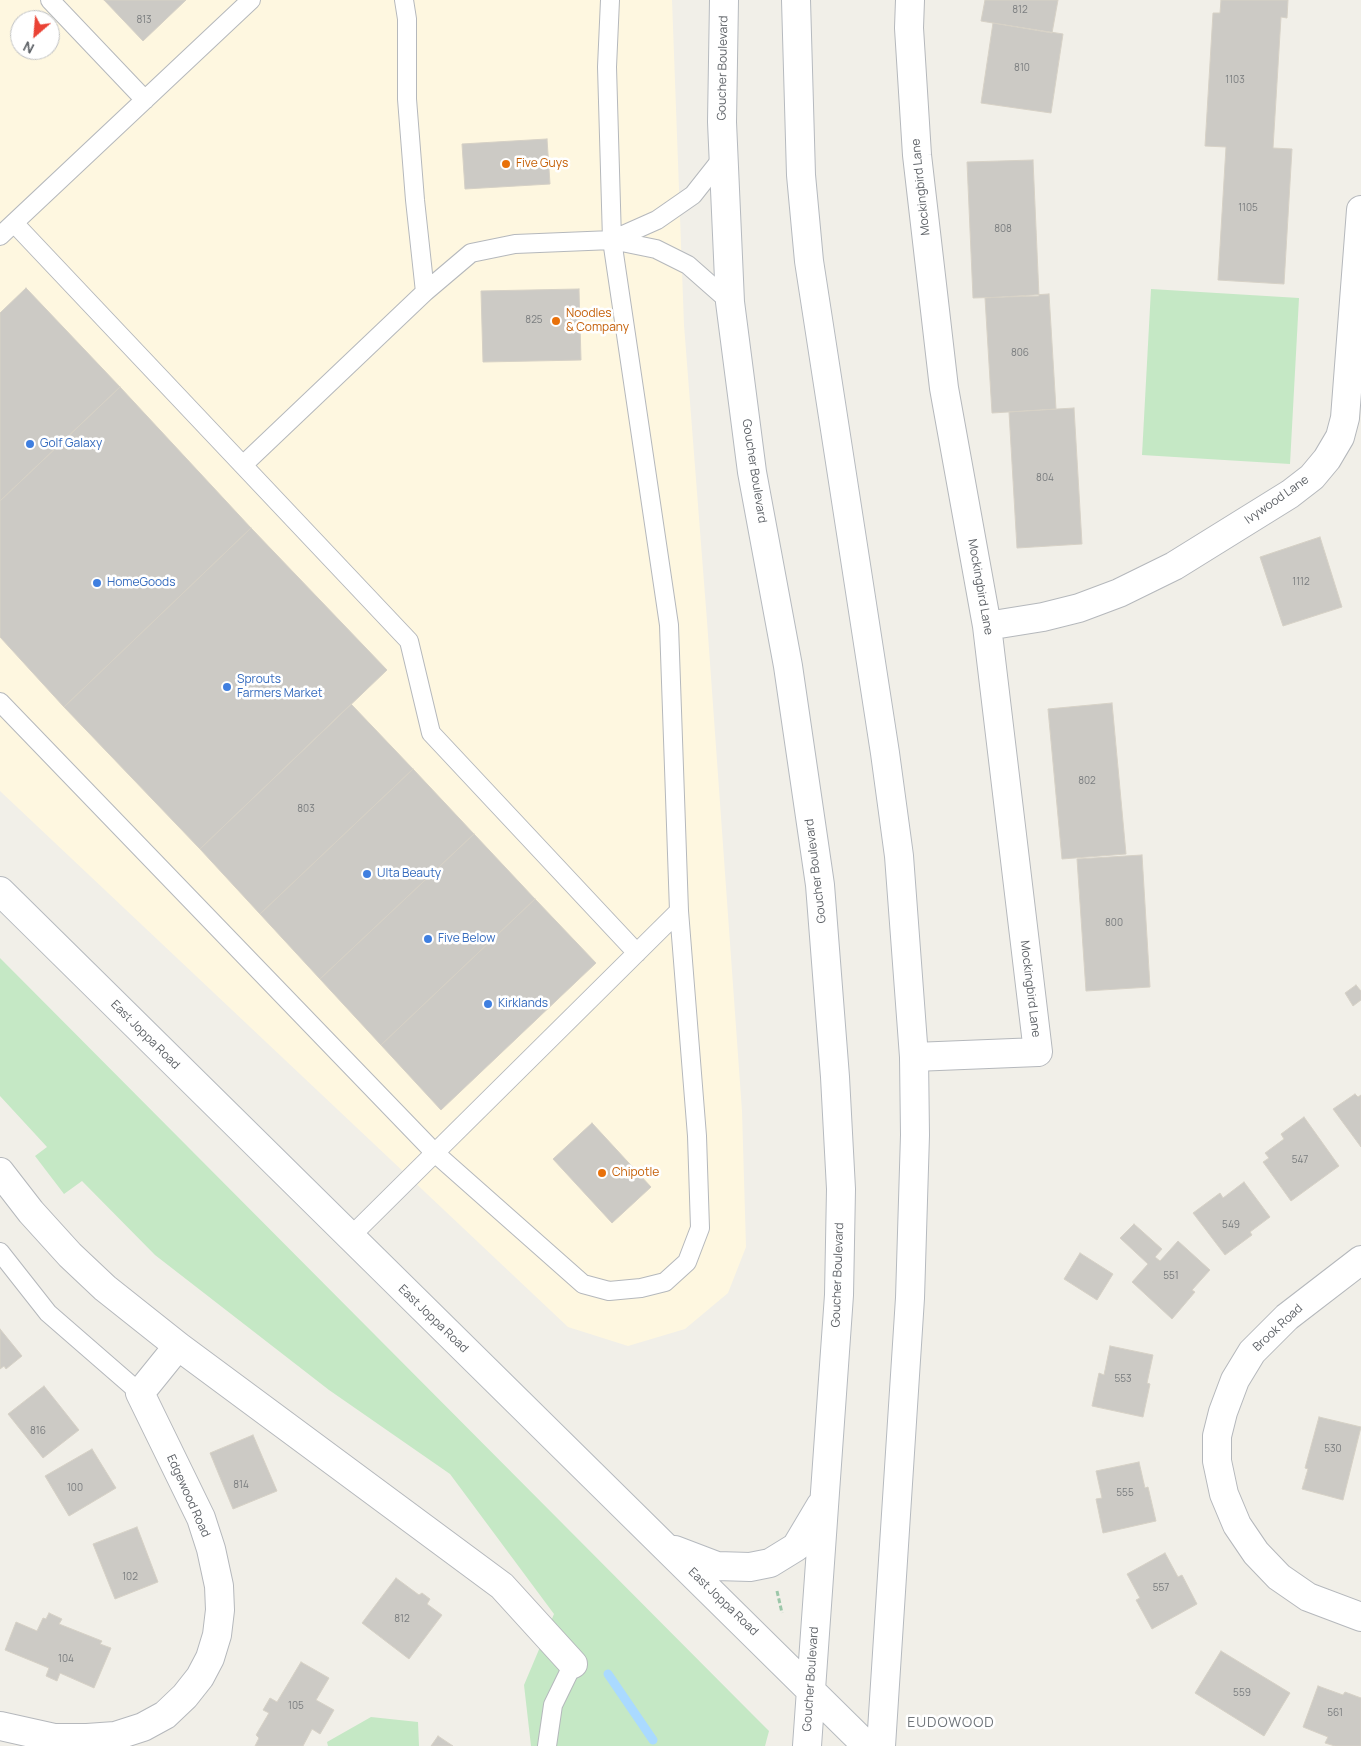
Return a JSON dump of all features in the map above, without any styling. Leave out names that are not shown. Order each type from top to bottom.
[{"type":"main road","name":"Goucher Boulevard","points":[[724,0],[722,122],[730,302],[752,472],[788,666],[820,885],[835,1078],[840,1189],[839,1295],[807,1746]]},
{"type":"main road","points":[[796,0],[801,175],[809,262],[885,753],[899,856],[914,1057],[915,1145],[910,1298],[881,1746]]},
{"type":"main road","name":"Mockingbird Lane","points":[[910,0],[909,28],[917,155],[944,388],[987,626],[1038,1052],[914,1057]]},
{"type":"main road","name":"Ivywood Lane","points":[[987,626],[1043,617],[1119,593],[1182,561],[1290,494],[1312,477],[1327,459],[1340,437],[1345,418],[1361,210]]},
{"type":"main road","name":"East Joppa Road","points":[[0,891],[867,1746]]},
{"type":"main road","points":[[0,1172],[31,1212],[70,1255],[105,1288],[178,1346],[502,1586],[572,1664]]},
{"type":"main road","name":"Brook Road","points":[[1361,1260],[1286,1317],[1252,1352],[1236,1380],[1223,1412],[1217,1436],[1217,1461],[1224,1494],[1237,1525],[1256,1553],[1279,1577],[1308,1597],[1361,1617]]},
{"type":"main road","points":[[140,1393],[178,1346]]},
{"type":"main road","name":"Edgewood Road","points":[[0,1726],[54,1738],[115,1736],[143,1727],[165,1715],[185,1696],[200,1677],[210,1658],[217,1635],[220,1610],[219,1586],[211,1549],[201,1518],[140,1393]]},
{"type":"main road","points":[[666,1546],[716,1566],[750,1567],[770,1563],[796,1547],[824,1500]]},
{"type":"lane","points":[[50,0],[145,100]]},
{"type":"lane","points":[[0,236],[251,0]]},
{"type":"lane","points":[[404,0],[407,19],[407,99],[425,292]]},
{"type":"lane","points":[[0,702],[435,1153],[583,1284],[609,1291],[641,1288],[666,1282],[687,1262],[700,1228],[697,1136],[679,911],[669,625],[612,240],[607,67],[610,0]]},
{"type":"lane","points":[[612,240],[657,220],[693,195],[723,157]]},
{"type":"lane","points":[[14,223],[409,641],[431,733],[637,953]]},
{"type":"lane","points":[[243,465],[425,292],[471,253],[515,244],[612,240],[656,249],[688,265],[730,302]]},
{"type":"lane","points":[[350,1237],[679,911]]},
{"type":"lane","points":[[0,1252],[48,1313],[140,1393]]},
{"type":"lane","points":[[547,1746],[553,1705],[572,1664]]},
{"type":"path","points":[[776,1588],[782,1613]]},
{"type":"shaded area","points":[[0,0],[672,0],[684,325],[742,1111],[746,1247],[728,1293],[685,1329],[628,1346],[568,1327],[0,791]]},
{"type":"green space","points":[[1151,289],[1299,298],[1290,464],[1142,455]]},
{"type":"green space","points":[[0,958],[769,1731],[765,1746],[531,1746],[524,1685],[554,1614],[450,1474],[329,1390],[155,1255],[82,1181],[64,1194],[35,1156],[47,1147],[0,1096]]},
{"type":"green space","points":[[371,1717],[418,1722],[419,1746],[328,1746],[327,1742]]},
{"type":"building","points":[[104,0],[186,0],[143,41]]},
{"type":"building","points":[[985,0],[1058,0],[1052,33],[981,21]]},
{"type":"building","points":[[1221,0],[1288,0],[1287,18],[1281,17],[1273,148],[1292,149],[1284,284],[1218,280],[1226,147],[1205,146],[1213,13],[1220,13]]},
{"type":"building","points":[[993,23],[1063,34],[1051,113],[981,103]]},
{"type":"building","name":"Five Guys","points":[[547,139],[550,184],[465,189],[462,144]]},
{"type":"building","points":[[1033,160],[1039,296],[973,298],[967,162]]},
{"type":"building","name":"Golf Galaxy","points":[[26,288],[120,387],[0,501],[0,313]]},
{"type":"building","points":[[579,289],[581,360],[483,362],[481,291]]},
{"type":"building","points":[[1049,294],[1056,409],[992,413],[985,298]]},
{"type":"building","name":"HomeGoods","points":[[120,387],[251,528],[64,707],[0,637],[0,501]]},
{"type":"building","points":[[1074,408],[1082,544],[1017,548],[1009,412]]},
{"type":"building","name":"Sprouts Farmers Market","points":[[251,528],[387,670],[200,849],[64,707]]},
{"type":"building","points":[[1320,537],[1342,607],[1283,626],[1260,557]]},
{"type":"building","points":[[1112,703],[1126,854],[1062,859],[1048,709]]},
{"type":"building","points":[[351,704],[413,769],[260,914],[200,849]]},
{"type":"building","name":"Ulta Beauty","points":[[413,769],[474,834],[320,979],[260,914]]},
{"type":"building","name":"Five Below","points":[[474,834],[535,899],[381,1045],[320,979]]},
{"type":"building","points":[[1142,855],[1150,987],[1086,991],[1077,859]]},
{"type":"building","name":"Kirklands","points":[[535,899],[596,963],[441,1110],[381,1045]]},
{"type":"building","points":[[1356,985],[1361,991],[1361,1000],[1353,1006],[1345,993]]},
{"type":"building","points":[[1355,1094],[1358,1097],[1361,1095],[1361,1147],[1333,1109]]},
{"type":"building","points":[[1304,1117],[1339,1166],[1291,1201],[1263,1162],[1269,1158],[1265,1153],[1284,1139],[1281,1134]]},
{"type":"building","name":"Chipotle","points":[[592,1123],[651,1187],[612,1223],[553,1159]]},
{"type":"building","points":[[1244,1182],[1270,1217],[1250,1232],[1252,1235],[1225,1255],[1193,1213],[1220,1193],[1223,1198]]},
{"type":"building","points":[[1134,1224],[1162,1249],[1155,1257],[1160,1261],[1178,1241],[1210,1270],[1192,1290],[1195,1292],[1172,1319],[1132,1282],[1148,1264],[1120,1238]]},
{"type":"building","points":[[1080,1253],[1113,1274],[1097,1300],[1064,1279]]},
{"type":"building","points":[[0,1329],[22,1356],[6,1369],[4,1366],[0,1369]]},
{"type":"building","points":[[1110,1346],[1153,1355],[1147,1383],[1150,1384],[1143,1417],[1092,1406],[1099,1373],[1104,1375]]},
{"type":"building","points":[[44,1386],[79,1430],[43,1458],[8,1414]]},
{"type":"building","points":[[1319,1417],[1361,1427],[1343,1500],[1302,1489],[1308,1469],[1305,1468]]},
{"type":"building","points":[[253,1435],[277,1491],[233,1509],[210,1453]]},
{"type":"building","points":[[92,1449],[116,1488],[69,1516],[45,1476]]},
{"type":"building","points":[[1139,1462],[1145,1488],[1148,1487],[1156,1521],[1103,1533],[1096,1499],[1102,1498],[1096,1471]]},
{"type":"building","points":[[137,1527],[158,1582],[115,1599],[93,1544]]},
{"type":"building","points":[[1165,1553],[1178,1577],[1182,1575],[1197,1604],[1152,1629],[1136,1600],[1140,1598],[1127,1574]]},
{"type":"building","points":[[396,1578],[419,1595],[422,1593],[430,1599],[427,1604],[442,1615],[409,1659],[362,1623]]},
{"type":"building","points":[[49,1613],[62,1619],[59,1624],[102,1641],[100,1644],[111,1648],[94,1688],[60,1673],[57,1681],[46,1676],[49,1668],[5,1650],[16,1622],[37,1631],[43,1618],[46,1619]]},
{"type":"building","points":[[1221,1651],[1290,1693],[1264,1736],[1195,1693]]},
{"type":"building","points":[[301,1662],[329,1678],[316,1700],[334,1710],[320,1734],[312,1729],[303,1746],[255,1746],[259,1738],[256,1735],[269,1713],[263,1710],[270,1698],[277,1702]]},
{"type":"building","points":[[1318,1686],[1343,1695],[1345,1692],[1361,1698],[1361,1746],[1335,1746],[1325,1743],[1328,1737],[1303,1727]]},
{"type":"building","points":[[438,1736],[453,1746],[431,1746]]},
{"type":"waterway","points":[[608,1674],[653,1740]]},
{"type":"place","name":"Five Guys","points":[[506,164]]},
{"type":"place","name":"Noodles & Company","points":[[556,321]]},
{"type":"place","name":"Golf Galaxy","points":[[30,444]]},
{"type":"place","name":"HomeGoods","points":[[97,583]]},
{"type":"place","name":"Sprouts Farmers Market","points":[[227,687]]},
{"type":"place","name":"Ulta Beauty","points":[[367,874]]},
{"type":"place","name":"Five Below","points":[[428,939]]},
{"type":"place","name":"Kirklands","points":[[488,1004]]},
{"type":"place","name":"Chipotle","points":[[602,1173]]},
{"type":"district","name":"EUDOWOOD","points":[[951,1723]]}]
